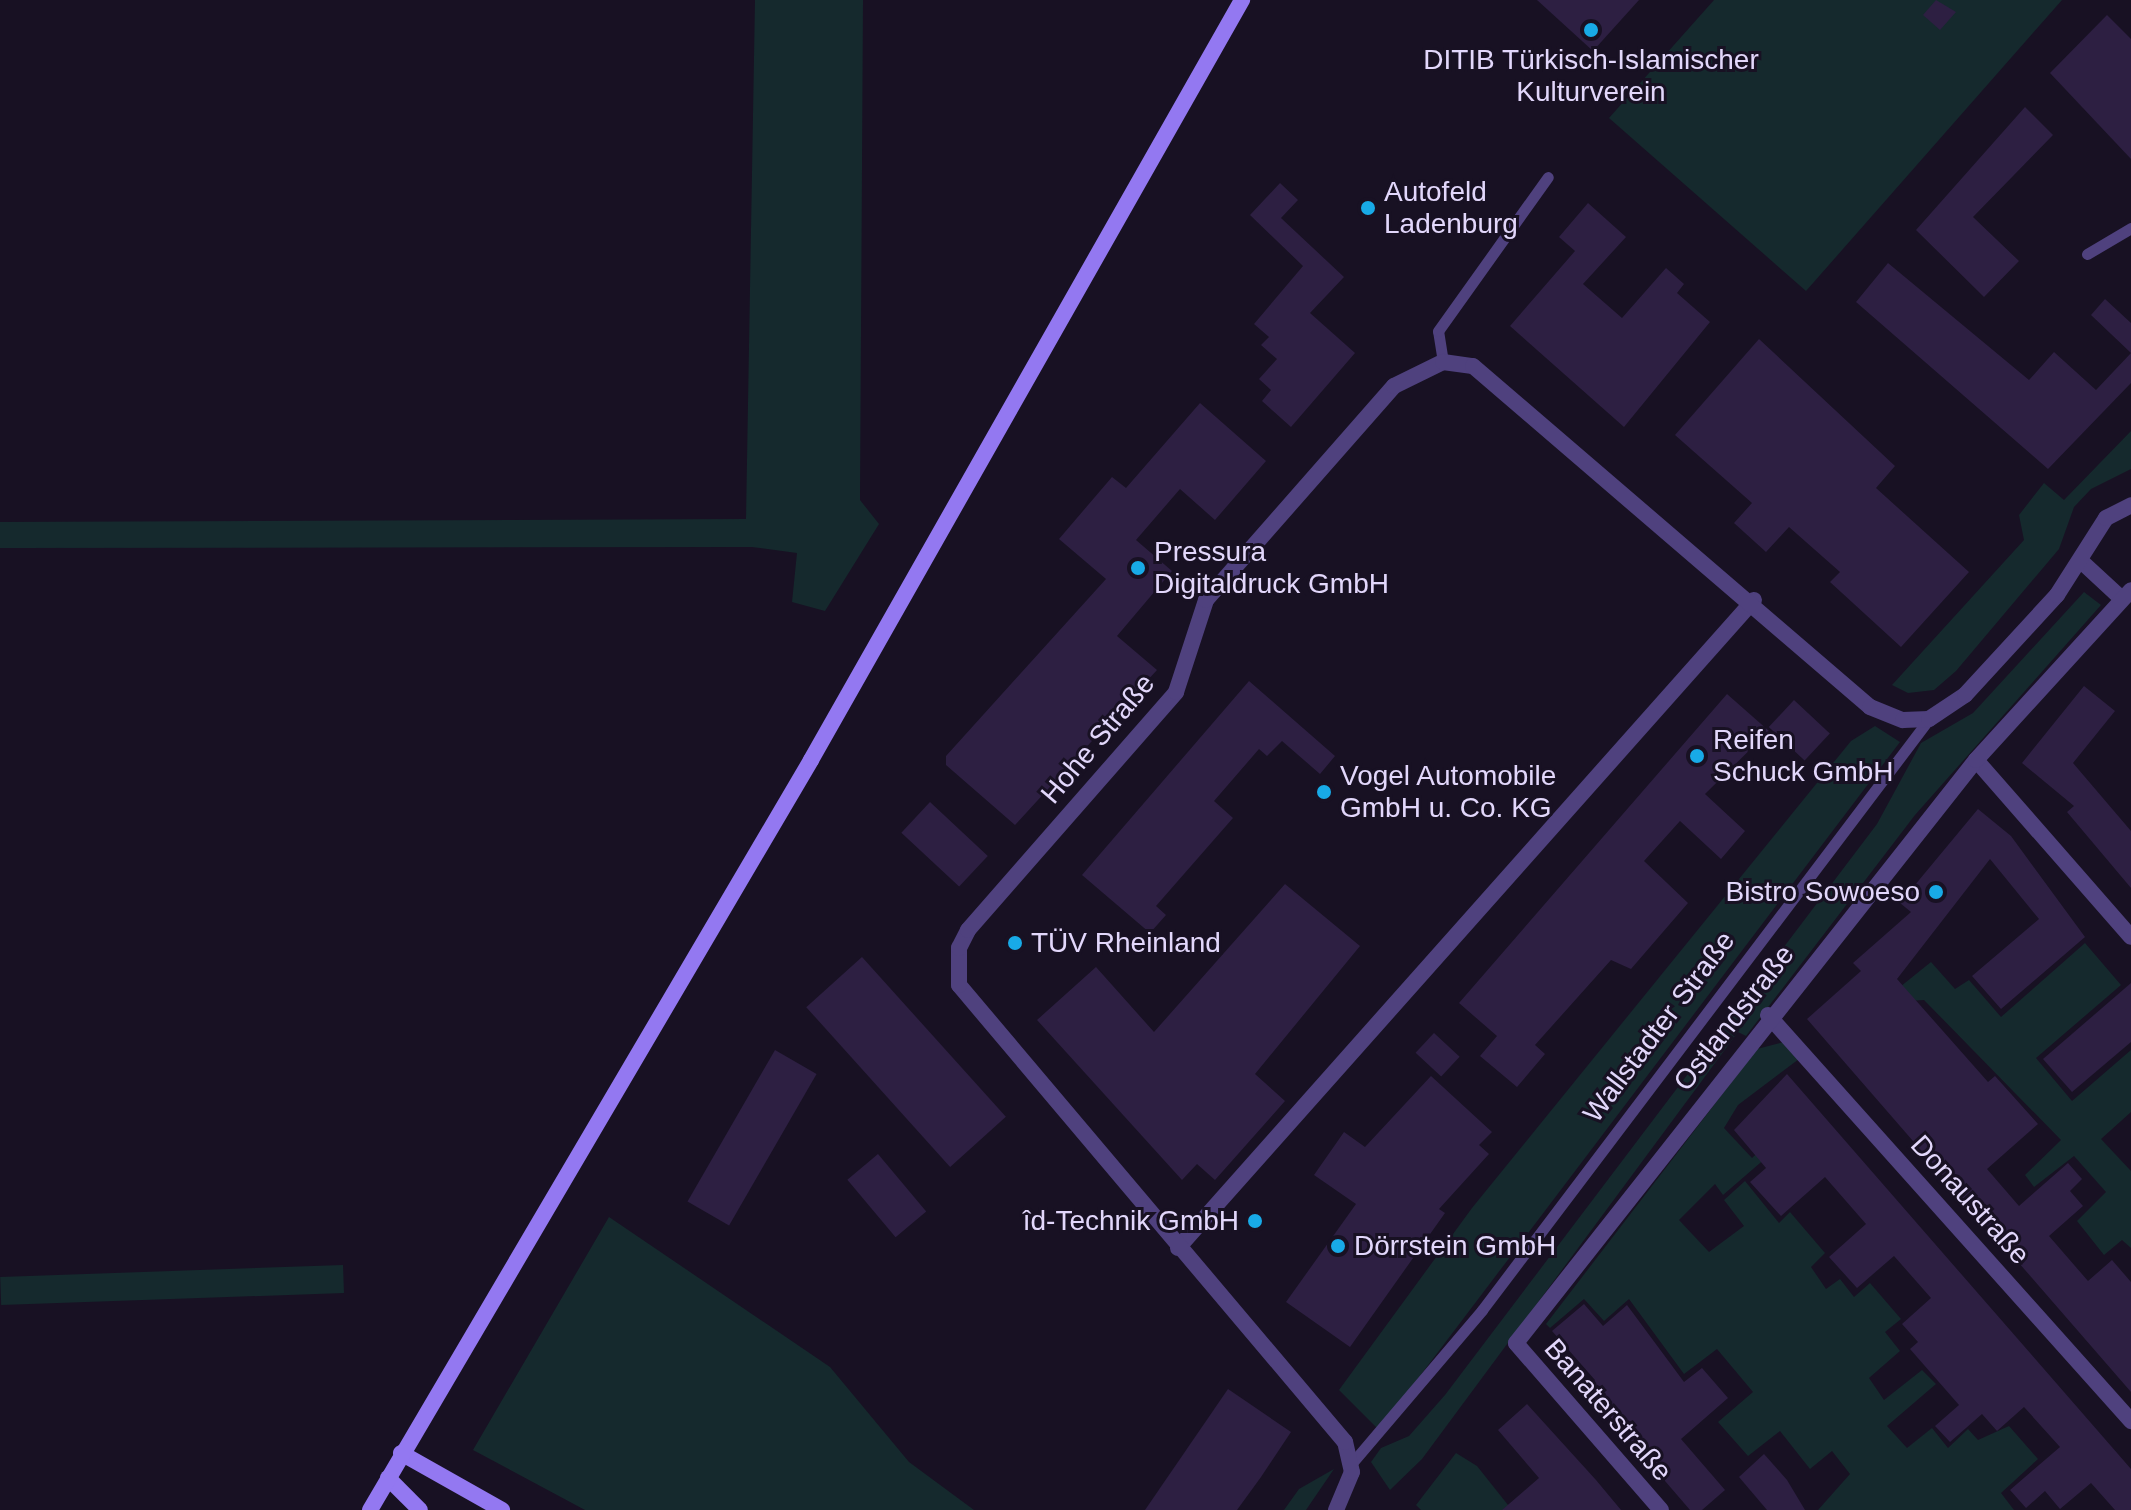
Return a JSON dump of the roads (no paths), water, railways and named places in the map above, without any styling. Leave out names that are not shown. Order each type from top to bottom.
[{"type":"main road","points":[[370,1510],[811,760],[1242,0]]},
{"type":"main road","points":[[401,1453],[502,1510]]},
{"type":"main road","points":[[388,1478],[420,1510]]},
{"type":"street","points":[[1443,362],[1473,366],[1754,600],[1870,707],[1903,720],[1929,719]]},
{"type":"street","name":"Hohe Straße","points":[[1352,1463],[1340,1435],[966,1003],[959,948],[1176,692],[1206,600],[1394,386],[1443,362]]},
{"type":"street","name":"Wallstadter Straße","points":[[1929,719],[1965,695],[2082,562],[2106,518],[2131,505]]},
{"type":"street","points":[[2082,562],[2126,594]]},
{"type":"street","name":"Ostlandstraße","points":[[1516,1343],[1768,1015],[1976,760],[2126,594]]},
{"type":"street","points":[[1178,1248],[1754,600]]},
{"type":"street","points":[[1976,760],[2131,937]]},
{"type":"street","name":"Donaustraße","points":[[1768,1015],[2131,1421]]},
{"type":"street","name":"Banaterstraße","points":[[1516,1343],[1661,1510]]},
{"type":"street","points":[[1336,1510],[1352,1463]]},
{"type":"lane","points":[[1443,362],[1438,331],[1548,177]]},
{"type":"lane","points":[[2087,254],[2131,228]]},
{"type":"lane","name":"Wallstadter Straße","points":[[1352,1463],[1482,1310],[1929,719]]},
{"type":"place","name":"DITIB Türkisch-Islamischer Kulturverein","points":[[1591,30]]},
{"type":"place","name":"Autofeld Ladenburg","points":[[1368,208]]},
{"type":"place","name":"Pressura Digitaldruck GmbH","points":[[1138,568]]},
{"type":"place","name":"Reifen Schuck GmbH","points":[[1697,756]]},
{"type":"place","name":"Vogel Automobile GmbH u. Co. KG","points":[[1324,792]]},
{"type":"place","name":"Bistro Sowoeso","points":[[1936,892]]},
{"type":"place","name":"TÜV Rheinland","points":[[1015,943]]},
{"type":"place","name":"îd-Technik GmbH","points":[[1255,1221]]},
{"type":"place","name":"Dörrstein GmbH","points":[[1338,1246]]}]
